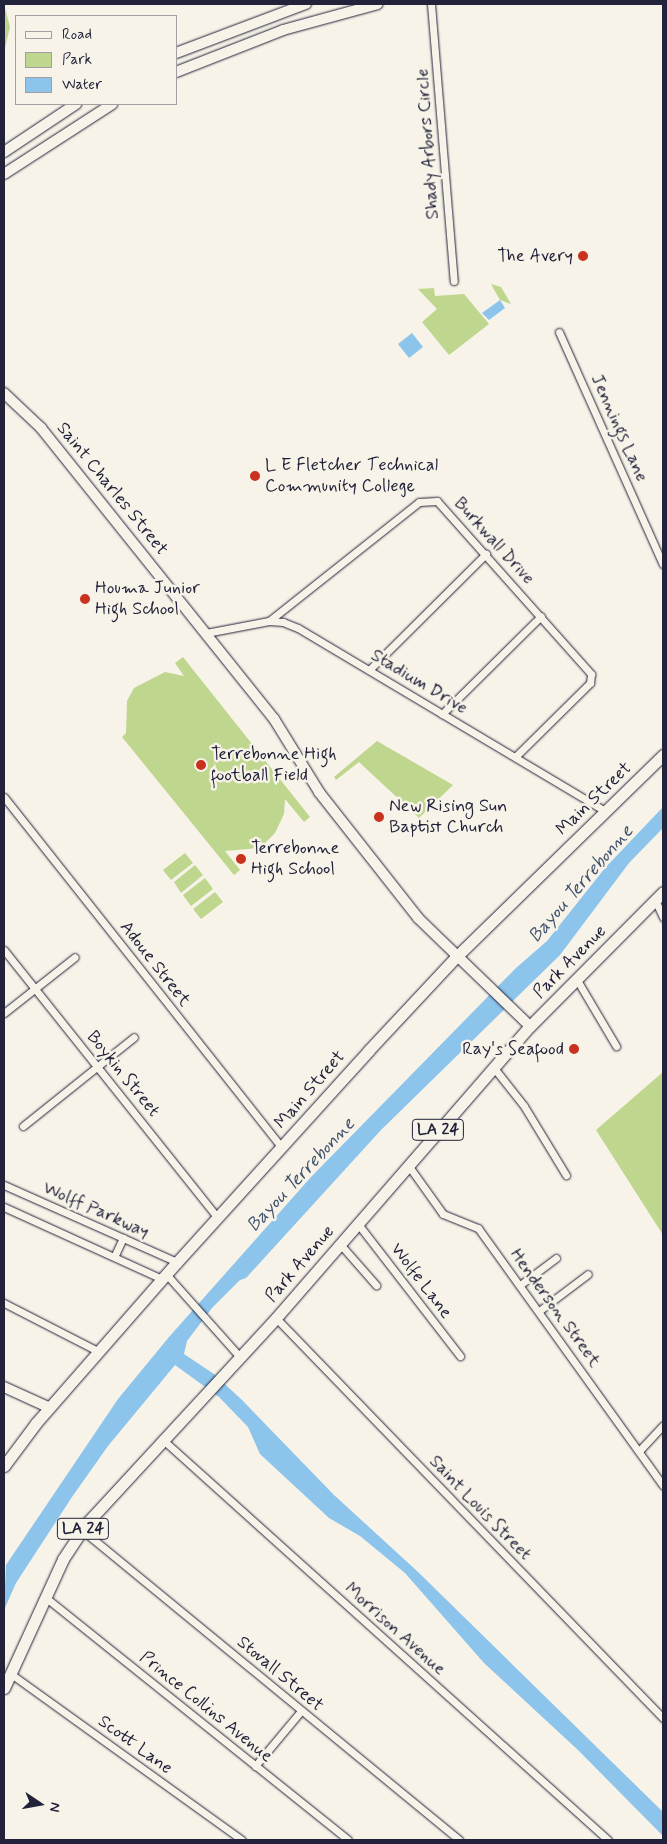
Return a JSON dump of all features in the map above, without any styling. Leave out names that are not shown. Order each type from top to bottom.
[{"type":"main road","name":"Main Street","points":[[4,1466],[98,1351],[164,1276],[457,956],[663,756]]},
{"type":"main road","name":"Park Avenue","points":[[4,1688],[63,1559],[82,1530],[161,1439],[222,1377],[239,1356],[276,1318],[530,1026],[659,896]]},
{"type":"street","points":[[178,51],[306,4]]},
{"type":"street","points":[[178,71],[283,30],[378,4]]},
{"type":"street","name":"Shady Arbors Circle","points":[[431,4],[454,281]]},
{"type":"street","points":[[4,152],[74,105]]},
{"type":"street","points":[[4,174],[110,105]]},
{"type":"street","name":"Jennings Lane","points":[[560,332],[663,564]]},
{"type":"street","name":"Saint Charles Street","points":[[4,393],[41,428],[274,719],[319,792],[365,853],[418,918],[530,1026]]},
{"type":"street","name":"Burkwall Drive","points":[[269,621],[425,500],[442,504],[590,674],[590,683],[515,757]]},
{"type":"street","points":[[369,670],[486,554]]},
{"type":"street","points":[[442,714],[541,616]]},
{"type":"street","name":"Stadium Drive","points":[[206,634],[269,621],[283,622],[298,628],[605,811]]},
{"type":"street","name":"Adoue Street","points":[[4,797],[282,1149]]},
{"type":"street","points":[[659,896],[663,917]]},
{"type":"street","name":"Boykin Street","points":[[4,950],[218,1218]]},
{"type":"street","points":[[4,1013],[75,958]]},
{"type":"street","points":[[577,980],[616,1046]]},
{"type":"street","points":[[23,1126],[134,1037]]},
{"type":"street","points":[[494,1068],[524,1106],[566,1175]]},
{"type":"street","name":"Henderson Street","points":[[408,1165],[443,1214],[478,1228],[663,1485]]},
{"type":"street","name":"Wolff Parkway","points":[[4,1185],[177,1262]]},
{"type":"street","points":[[4,1207],[164,1276],[190,1300],[239,1356]]},
{"type":"street","name":"Wolfe Lane","points":[[358,1224],[460,1356]]},
{"type":"street","points":[[115,1255],[123,1238]]},
{"type":"street","points":[[340,1244],[376,1285]]},
{"type":"street","points":[[520,1285],[556,1258]]},
{"type":"street","points":[[539,1311],[588,1274]]},
{"type":"street","points":[[4,1303],[98,1351]]},
{"type":"street","name":"Saint Louis Street","points":[[276,1318],[663,1718]]},
{"type":"street","points":[[4,1387],[50,1408]]},
{"type":"street","points":[[639,1451],[663,1425]]},
{"type":"street","name":"Morrison Avenue","points":[[161,1439],[608,1840]]},
{"type":"street","name":"Stovall Street","points":[[82,1530],[459,1840]]},
{"type":"street","name":"Prince Collins Avenue","points":[[45,1597],[348,1840]]},
{"type":"street","name":"Scott Lane","points":[[11,1674],[242,1840]]},
{"type":"street","points":[[255,1766],[301,1711]]},
{"type":"green space","points":[[4,4],[10,27],[4,52]]},
{"type":"green space","points":[[491,284],[501,287],[511,304],[500,300]]},
{"type":"green space","points":[[434,288],[435,296],[464,294],[489,324],[449,355],[422,322],[437,309],[418,289]]},
{"type":"green space","points":[[183,657],[310,817],[304,822],[285,799],[284,814],[275,833],[260,848],[225,851],[240,870],[234,875],[122,737],[126,733],[127,701],[134,688],[165,672],[184,676],[175,663]]},
{"type":"green space","points":[[377,741],[453,785],[419,818],[359,762],[336,780],[334,777]]},
{"type":"green space","points":[[185,853],[193,863],[171,880],[163,870]]},
{"type":"green space","points":[[195,865],[203,875],[181,893],[174,882]]},
{"type":"green space","points":[[205,878],[213,889],[191,906],[183,895]]},
{"type":"green space","points":[[215,892],[223,902],[201,919],[193,909]]},
{"type":"green space","points":[[663,1072],[663,1235],[596,1130]]},
{"type":"water","points":[[500,300],[505,308],[489,320],[482,313]]},
{"type":"water","points":[[412,333],[423,347],[409,358],[398,344]]},
{"type":"water","points":[[663,807],[663,828],[629,863],[560,955],[381,1130],[246,1278],[240,1280],[212,1308],[187,1341],[184,1354],[214,1374],[242,1400],[334,1495],[417,1571],[663,1812],[663,1836],[578,1750],[484,1663],[405,1573],[360,1536],[329,1518],[260,1454],[248,1427],[219,1397],[175,1365],[108,1446],[72,1497],[16,1583],[4,1610],[6,1565],[118,1399],[169,1337],[311,1177],[516,968],[547,941],[605,868]]},
{"type":"place","name":"The Avery","points":[[583,256]]},
{"type":"place","name":"L E Fletcher Technical Community College","points":[[255,476]]},
{"type":"place","name":"Houma Junior High School","points":[[85,599]]},
{"type":"place","name":"Terrebonne High football Field","points":[[201,765]]},
{"type":"place","name":"New Rising Sun Baptist Church","points":[[379,817]]},
{"type":"place","name":"Terrebonne High School","points":[[241,859]]},
{"type":"place","name":"Ray's Seafood","points":[[574,1049]]},
{"type":"water label","name":"Bayou Terrebonne","points":[[581,884]]},
{"type":"water label","name":"Bayou Terrebonne","points":[[301,1175]]}]
